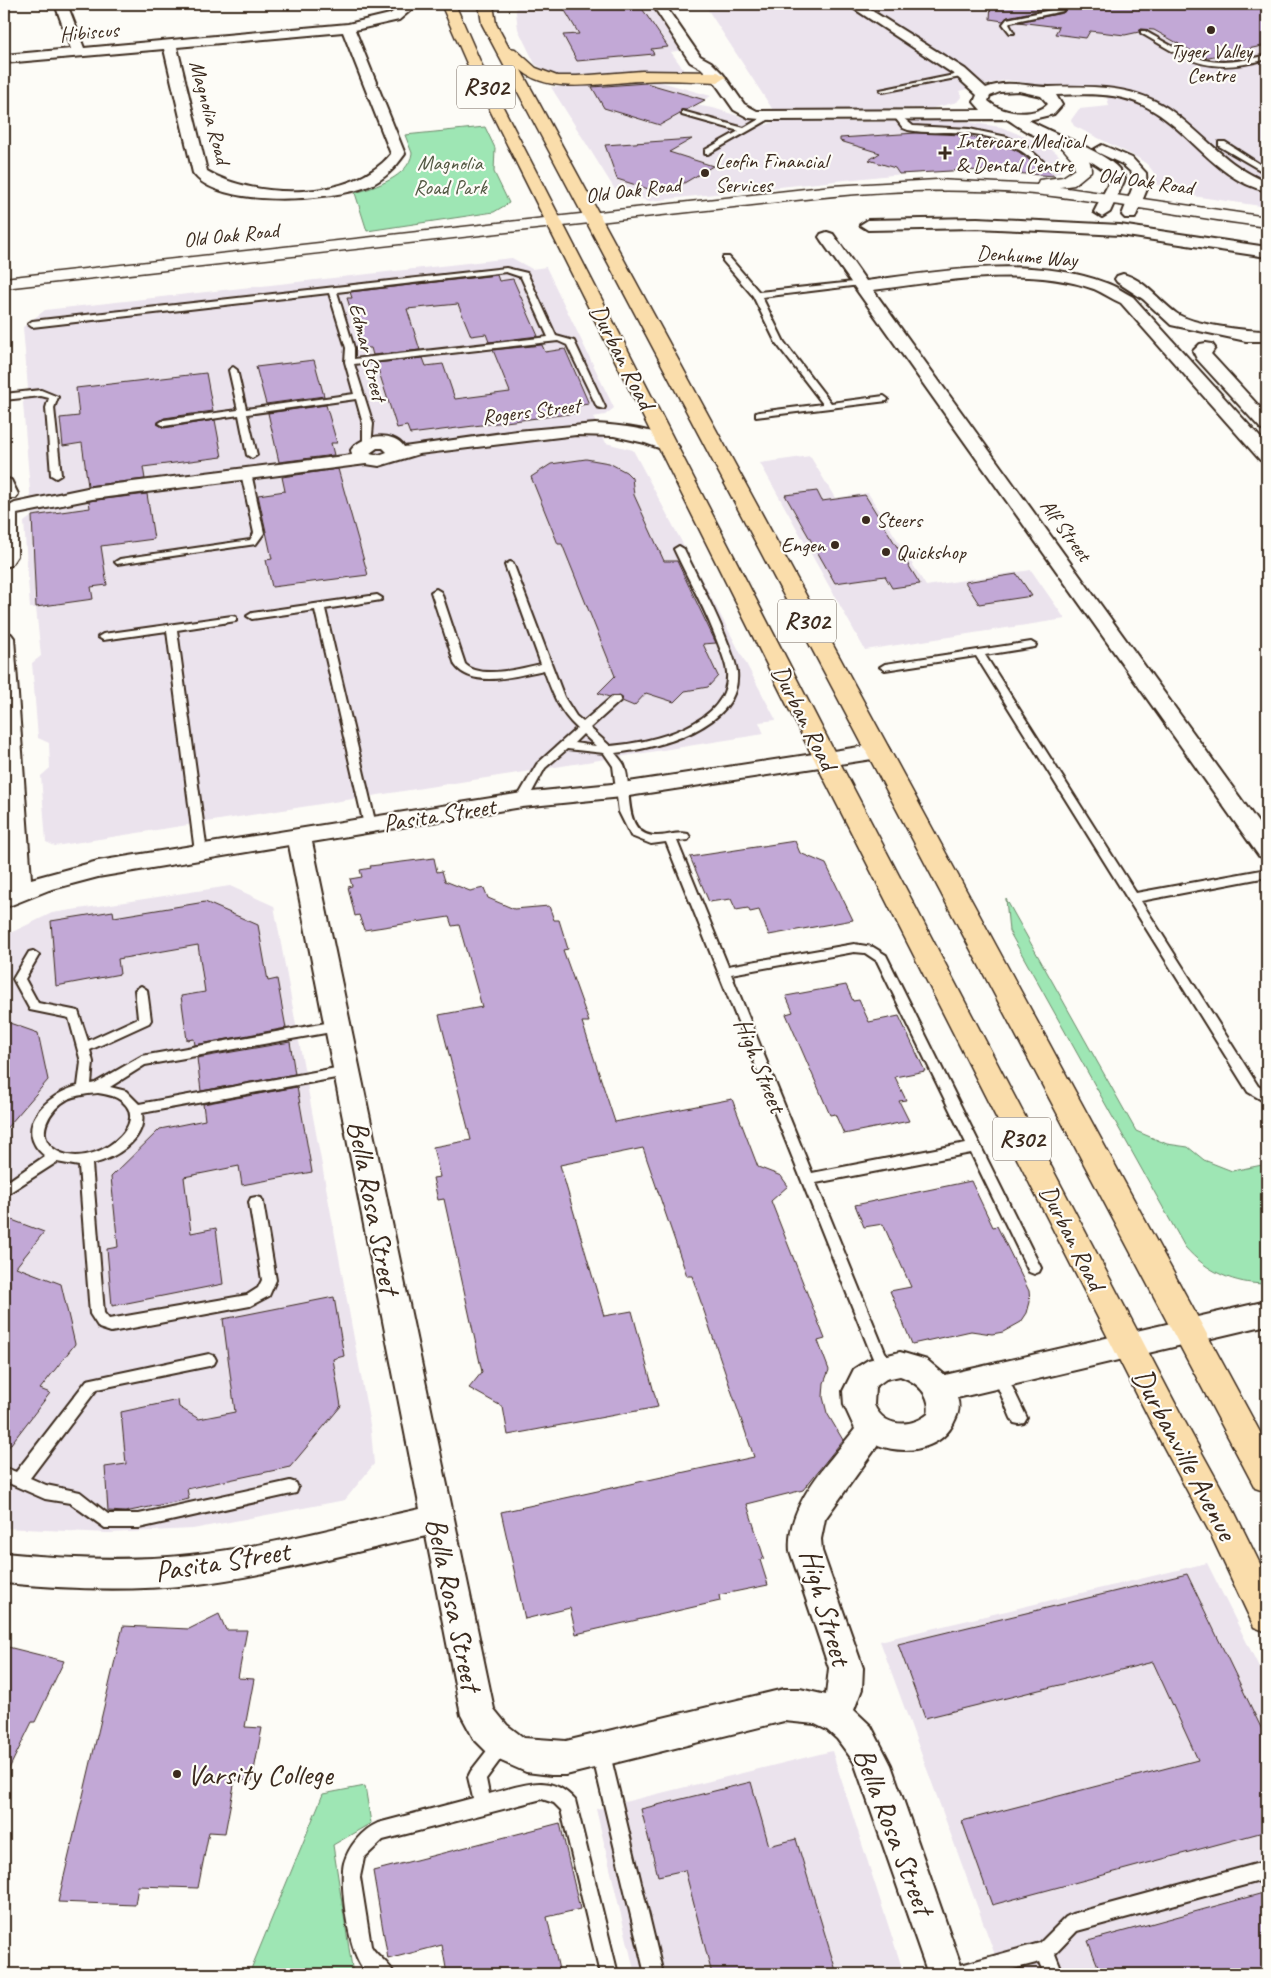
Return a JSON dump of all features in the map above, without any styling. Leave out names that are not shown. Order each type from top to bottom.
[{"type":"main road","name":"Durban Road","points":[[448,4],[476,68],[670,447],[826,759],[1130,1347]]},
{"type":"main road","name":"R302","points":[[486,4],[489,24],[497,39]]},
{"type":"main road","name":"Durban Road","points":[[497,39],[1190,1333]]},
{"type":"main road","points":[[497,39],[527,68],[541,76],[555,80],[577,81],[642,76],[718,77]]},
{"type":"main road","points":[[978,186],[1045,184],[1071,180],[1081,173],[1084,165],[1064,116]]},
{"type":"main road","name":"Old Oak Road","points":[[598,225],[864,188],[978,186],[1106,205],[1267,222]]},
{"type":"main road","name":"Old Oak Road","points":[[955,202],[1106,205]]},
{"type":"main road","name":"Old Oak Road","points":[[4,283],[598,225],[893,203]]},
{"type":"main road","name":"Old Oak Road","points":[[1133,208],[1267,236]]},
{"type":"main road","name":"Old Oak Road","points":[[4,300],[559,229]]},
{"type":"main road","name":"R302","points":[[1190,1333],[1267,1477]]},
{"type":"main road","name":"Durbanville Avenue","points":[[1130,1347],[1222,1522],[1267,1615]]},
{"type":"street","points":[[61,4],[79,53]]},
{"type":"street","name":"Hibiscus","points":[[4,59],[348,28],[389,18],[402,12],[412,4]]},
{"type":"street","points":[[658,4],[696,59],[706,65],[718,77],[742,110],[754,115],[1064,116],[1088,143]]},
{"type":"street","points":[[852,4],[962,73],[983,95]]},
{"type":"street","name":"Magnolia Road","points":[[170,44],[200,173],[215,184],[238,192],[268,195],[300,195],[331,191],[360,184],[390,167],[398,154],[348,28]]},
{"type":"street","points":[[962,73],[1012,87],[1116,93],[1151,104],[1168,115],[1226,167],[1246,179],[1267,187]]},
{"type":"street","points":[[932,115],[964,108],[983,95],[998,88],[1012,87]]},
{"type":"street","points":[[1038,90],[1052,98],[1055,105],[1101,161],[1116,172],[1118,179],[1106,205]]},
{"type":"street","points":[[983,95],[981,102],[985,107],[1006,115],[1064,116],[1104,101],[1151,104]]},
{"type":"street","points":[[1064,116],[1060,127],[1127,162],[1139,171],[1142,181],[1133,208]]},
{"type":"street","points":[[868,225],[991,223],[1120,230],[1267,252]]},
{"type":"street","name":"Alf Street","points":[[827,237],[1267,851]]},
{"type":"street","name":"Denhume Way","points":[[861,284],[998,273],[1063,278],[1112,292],[1127,300],[1267,456]]},
{"type":"street","points":[[1123,279],[1149,296],[1169,316],[1177,321],[1246,336],[1267,336]]},
{"type":"street","points":[[1206,348],[1202,351],[1203,355],[1267,425]]},
{"type":"street","name":"Rogers Street","points":[[368,450],[396,447],[396,454],[418,449],[582,428],[629,432],[658,441],[670,447]]},
{"type":"street","points":[[4,561],[7,556],[8,501],[92,493],[313,465],[368,450]]},
{"type":"street","points":[[4,644],[12,896]]},
{"type":"street","name":"Pasita Street","points":[[12,896],[62,878],[98,869],[522,800],[622,790],[879,751]]},
{"type":"street","name":"Bella Rosa Street","points":[[299,836],[478,1715],[488,1732],[502,1745],[522,1755],[543,1759],[566,1758],[784,1705],[801,1704],[835,1715],[852,1728],[865,1745],[874,1765],[946,1974]]},
{"type":"street","points":[[940,1389],[1190,1333],[1230,1320],[1267,1314]]},
{"type":"street","points":[[888,1365],[913,1367],[934,1380],[940,1389],[944,1410],[933,1429],[923,1435],[898,1438],[874,1428],[860,1413],[857,1395],[859,1386],[870,1372],[888,1365]]},
{"type":"street","name":"High Street","points":[[835,1715],[845,1689],[846,1668],[811,1566],[805,1539],[810,1516],[874,1428]]},
{"type":"street","name":"Pasita Street","points":[[4,1568],[103,1574],[190,1570],[260,1558],[437,1519]]},
{"type":"lane","points":[[1012,32],[1006,24],[1009,20],[1061,10]]},
{"type":"lane","points":[[1144,32],[1193,60],[1207,64],[1231,66],[1267,57]]},
{"type":"lane","points":[[883,90],[962,73]]},
{"type":"lane","points":[[685,113],[746,131]]},
{"type":"lane","points":[[897,115],[911,128],[968,130],[1016,144],[1034,153],[1042,164]]},
{"type":"lane","points":[[708,152],[771,116]]},
{"type":"lane","points":[[1222,144],[1267,172]]},
{"type":"lane","points":[[726,259],[757,295],[780,343],[829,406]]},
{"type":"lane","points":[[32,324],[512,270],[521,273],[525,277],[553,338]]},
{"type":"lane","points":[[757,295],[861,284]]},
{"type":"lane","name":"Edmar Street","points":[[332,289],[350,348],[349,362],[368,424],[368,450]]},
{"type":"lane","points":[[349,362],[553,338],[565,339],[571,343],[601,407]]},
{"type":"lane","points":[[233,370],[252,455]]},
{"type":"lane","points":[[4,397],[41,393],[54,397],[50,408],[56,474]]},
{"type":"lane","points":[[164,423],[242,414],[281,406],[359,396]]},
{"type":"lane","points":[[759,415],[884,399]]},
{"type":"lane","points":[[120,562],[253,542],[259,533],[246,473]]},
{"type":"lane","points":[[565,745],[607,750],[653,742],[687,731],[714,714],[730,689],[732,672],[719,633],[679,549]]},
{"type":"lane","name":"High Street","points":[[510,566],[559,697],[572,718],[607,750],[619,766],[625,812],[635,833],[650,840],[677,838],[724,971],[807,1179],[879,1356],[888,1365]]},
{"type":"lane","points":[[436,592],[460,666],[465,672],[482,676],[548,666]]},
{"type":"lane","points":[[252,616],[377,598]]},
{"type":"lane","points":[[320,606],[370,825]]},
{"type":"lane","points":[[103,637],[232,619]]},
{"type":"lane","points":[[172,627],[201,852]]},
{"type":"lane","points":[[885,667],[1031,645]]},
{"type":"lane","points":[[979,653],[1253,1089],[1267,1098]]},
{"type":"lane","points":[[522,800],[541,766],[616,699]]},
{"type":"lane","points":[[1133,898],[1267,873]]},
{"type":"lane","points":[[724,971],[854,948],[869,949],[876,952],[882,958],[1034,1268]]},
{"type":"lane","points":[[33,955],[20,974],[21,984],[34,1007],[74,1014],[87,1062],[84,1089]]},
{"type":"lane","points":[[83,1048],[145,1020],[141,990]]},
{"type":"lane","points":[[98,1088],[142,1061],[337,1026]]},
{"type":"lane","points":[[136,1110],[346,1070]]},
{"type":"lane","points":[[98,1088],[122,1094],[131,1101],[136,1110],[136,1127],[124,1144],[103,1156],[85,1161],[68,1161],[56,1156],[42,1146],[38,1137],[38,1127],[41,1117],[58,1099],[84,1089],[98,1088]]},
{"type":"lane","points":[[807,1179],[974,1147]]},
{"type":"lane","points":[[4,1191],[56,1156]]},
{"type":"lane","points":[[85,1161],[97,1314],[104,1324],[111,1326],[250,1300],[264,1292],[269,1280],[256,1202]]},
{"type":"lane","points":[[19,1480],[92,1384],[209,1360]]},
{"type":"lane","points":[[1000,1376],[1019,1418]]},
{"type":"lane","points":[[4,1474],[45,1492],[74,1497],[105,1521],[139,1521],[290,1488]]},
{"type":"lane","points":[[483,1804],[477,1777],[502,1745]]},
{"type":"lane","points":[[600,1750],[654,1974]]},
{"type":"lane","points":[[385,1974],[368,1961],[362,1950],[351,1876],[357,1852],[366,1841],[378,1832],[542,1790],[560,1796],[569,1806],[609,1974]]},
{"type":"lane","points":[[961,1974],[1045,1951],[1072,1923],[1267,1870]]},
{"type":"lane","points":[[1045,1951],[1054,1974]]},
{"type":"shaded area","points":[[515,4],[651,4],[682,50],[671,52],[684,70],[585,78],[556,77],[535,64],[518,29]]},
{"type":"shaded area","points":[[704,4],[1267,4],[1267,207],[1186,195],[1155,184],[1154,173],[1148,165],[1138,158],[1074,126],[1071,120],[1079,109],[1109,106],[1105,88],[1046,86],[1006,80],[959,91],[962,96],[957,102],[933,108],[773,110]]},
{"type":"shaded area","points":[[654,80],[711,96],[697,104],[700,106],[713,108],[766,125],[776,121],[790,120],[797,122],[869,122],[954,120],[1001,127],[1048,146],[1058,154],[1065,166],[1060,172],[1053,175],[968,170],[892,175],[650,201],[617,193],[551,87]]},
{"type":"shaded area","points":[[512,258],[532,269],[546,267],[614,408],[605,415],[593,417],[606,443],[633,450],[776,720],[759,722],[764,734],[55,846],[46,842],[41,776],[50,768],[49,743],[38,738],[32,663],[41,656],[36,608],[30,608],[24,522],[32,516],[23,403],[28,389],[23,327],[45,310]]},
{"type":"shaded area","points":[[810,456],[835,498],[868,493],[926,586],[1031,570],[1065,619],[865,650],[760,463]]},
{"type":"shaded area","points":[[230,886],[274,906],[371,1430],[374,1464],[345,1500],[193,1529],[108,1533],[4,1528],[4,936],[52,913]]},
{"type":"shaded area","points":[[1207,1563],[1267,1683],[1267,1974],[1002,1974],[880,1641]]},
{"type":"shaded area","points":[[832,1751],[904,1974],[635,1974],[596,1809]]},
{"type":"green space","name":"Magnolia Road Park","points":[[485,127],[495,148],[494,172],[509,203],[494,212],[367,231],[355,193],[390,180],[405,169],[412,153],[405,135]]},
{"type":"green space","points":[[1006,899],[1136,1131],[1167,1144],[1188,1147],[1204,1160],[1232,1171],[1267,1164],[1267,1284],[1243,1282],[1222,1275],[1202,1263],[1185,1247],[1009,931]]},
{"type":"green space","points":[[365,1786],[371,1823],[333,1845],[353,1974],[249,1974],[323,1794]]},
{"type":"building","points":[[561,4],[639,4],[668,47],[651,49],[654,54],[577,61],[563,35],[579,34]]},
{"type":"building","name":"Tyger Valley Centre","points":[[991,4],[1267,4],[1267,45],[1204,58],[1154,30],[1141,29],[1139,32],[1125,35],[1090,31],[1086,38],[1055,34],[1059,27],[1018,22],[1063,13],[1065,10],[1062,6],[1007,17],[1003,21],[990,19]]},
{"type":"building","points":[[646,83],[705,100],[686,110],[681,110],[680,114],[660,125],[604,108],[592,87]]},
{"type":"building","name":"Intercare Medical & Dental Centre","points":[[916,133],[963,135],[998,142],[1019,152],[1038,167],[1043,167],[1055,176],[968,170],[899,174],[895,168],[869,160],[880,153],[840,141],[840,138]]},
{"type":"building","points":[[692,139],[669,152],[713,166],[674,189],[670,187],[661,193],[617,179],[605,145]]},
{"type":"building","points":[[497,275],[499,281],[513,279],[538,336],[489,342],[486,334],[471,336],[458,304],[407,309],[420,350],[373,355],[371,348],[363,348],[347,298],[352,298],[350,292]]},
{"type":"building","points":[[542,345],[545,352],[565,349],[589,404],[574,406],[577,413],[410,434],[407,426],[397,428],[376,363],[423,358],[426,366],[443,364],[455,399],[510,392],[493,350]]},
{"type":"building","points":[[314,360],[324,396],[266,404],[256,367]]},
{"type":"building","points":[[206,373],[213,411],[164,418],[157,424],[164,428],[215,420],[222,457],[143,467],[145,479],[88,486],[82,443],[63,446],[60,418],[79,416],[76,388]]},
{"type":"building","points":[[326,405],[337,443],[331,443],[334,455],[279,462],[268,413]]},
{"type":"building","points":[[586,459],[609,463],[626,472],[632,478],[634,495],[664,561],[677,561],[716,643],[703,644],[718,676],[708,687],[685,691],[674,702],[646,693],[634,706],[622,701],[620,695],[609,697],[598,693],[615,676],[562,544],[558,544],[531,477],[551,464]]},
{"type":"building","points":[[338,469],[368,575],[272,587],[266,560],[272,559],[258,495],[285,491],[282,477]]},
{"type":"building","points":[[817,491],[822,501],[865,495],[920,584],[892,588],[885,576],[835,583],[785,495]]},
{"type":"building","points":[[147,494],[154,539],[101,546],[107,585],[91,587],[93,599],[36,607],[32,516],[90,508],[89,501]]},
{"type":"building","points":[[1017,574],[1032,596],[979,604],[965,582]]},
{"type":"building","points":[[795,841],[800,853],[826,864],[853,920],[769,935],[759,910],[750,912],[748,908],[736,910],[731,899],[709,902],[690,857]]},
{"type":"building","points":[[434,858],[437,872],[442,871],[445,881],[470,891],[484,888],[488,898],[514,909],[549,906],[554,920],[559,920],[568,949],[563,950],[589,1022],[582,1022],[615,1122],[732,1099],[758,1167],[781,1176],[788,1186],[771,1201],[825,1339],[818,1341],[829,1370],[824,1383],[823,1397],[827,1413],[843,1440],[803,1490],[747,1504],[764,1558],[760,1560],[768,1585],[719,1595],[720,1601],[576,1634],[570,1608],[525,1619],[501,1512],[754,1457],[692,1276],[687,1276],[643,1148],[560,1165],[604,1316],[632,1311],[658,1407],[508,1435],[503,1407],[469,1388],[482,1372],[444,1199],[438,1200],[433,1178],[440,1177],[433,1147],[471,1140],[439,1015],[482,1007],[459,925],[452,926],[449,917],[364,930],[359,915],[355,916],[348,887],[352,886],[350,879],[362,877],[360,870],[371,868],[370,866]]},
{"type":"building","points":[[205,902],[258,925],[268,981],[277,979],[286,1028],[195,1045],[194,1039],[187,1040],[181,996],[205,992],[198,945],[118,959],[120,974],[56,986],[51,921],[113,911],[114,917]]},
{"type":"building","points":[[846,985],[853,1001],[859,1000],[869,1022],[899,1016],[925,1071],[895,1077],[906,1100],[899,1101],[909,1121],[844,1134],[835,1114],[830,1115],[786,1014],[793,1012],[786,996]]},
{"type":"building","points":[[4,1021],[38,1033],[48,1080],[4,1131]]},
{"type":"building","points":[[290,1042],[295,1074],[201,1091],[197,1058]]},
{"type":"building","points":[[297,1087],[312,1172],[242,1185],[239,1166],[184,1177],[191,1233],[216,1228],[223,1284],[112,1306],[107,1249],[118,1247],[111,1177],[160,1129],[205,1120],[203,1104]]},
{"type":"building","points":[[971,1181],[993,1227],[997,1226],[1029,1291],[1030,1302],[1027,1313],[1021,1322],[1003,1332],[992,1334],[971,1331],[912,1344],[890,1291],[911,1287],[883,1224],[864,1227],[855,1205]]},
{"type":"building","points":[[4,1217],[44,1232],[16,1267],[61,1284],[75,1344],[40,1389],[50,1393],[4,1453]]},
{"type":"building","points":[[334,1297],[344,1356],[333,1359],[341,1406],[290,1467],[187,1489],[189,1499],[125,1512],[108,1511],[105,1467],[126,1464],[121,1412],[178,1400],[179,1407],[199,1419],[235,1412],[223,1319]]},
{"type":"building","points":[[1187,1574],[1267,1740],[1267,1831],[992,1905],[962,1821],[1198,1760],[1153,1662],[925,1718],[898,1644]]},
{"type":"building","points":[[219,1614],[226,1630],[247,1630],[238,1678],[254,1679],[245,1727],[262,1728],[252,1781],[235,1780],[225,1833],[209,1832],[198,1888],[138,1886],[135,1905],[58,1902],[123,1626],[189,1629]]},
{"type":"building","points":[[4,1646],[64,1661],[35,1722],[32,1722],[4,1779]]},
{"type":"building","points":[[751,1782],[769,1846],[796,1839],[837,1974],[712,1974],[685,1870],[658,1876],[641,1809]]},
{"type":"building","points":[[560,1823],[580,1909],[547,1917],[560,1974],[447,1974],[442,1945],[388,1959],[373,1871]]},
{"type":"building","points":[[1267,1892],[1267,1974],[1101,1974],[1088,1941]]},
{"type":"place","name":"Tyger Valley Centre","points":[[1211,30]]},
{"type":"place","name":"Intercare Medical & Dental Centre","points":[[945,153]]},
{"type":"place","name":"Leofin Financial Services","points":[[705,173]]},
{"type":"place","name":"Steers","points":[[866,520]]},
{"type":"place","name":"Engen","points":[[835,545]]},
{"type":"place","name":"Quickshop","points":[[886,552]]},
{"type":"place","name":"Varsity College","points":[[177,1774]]}]
